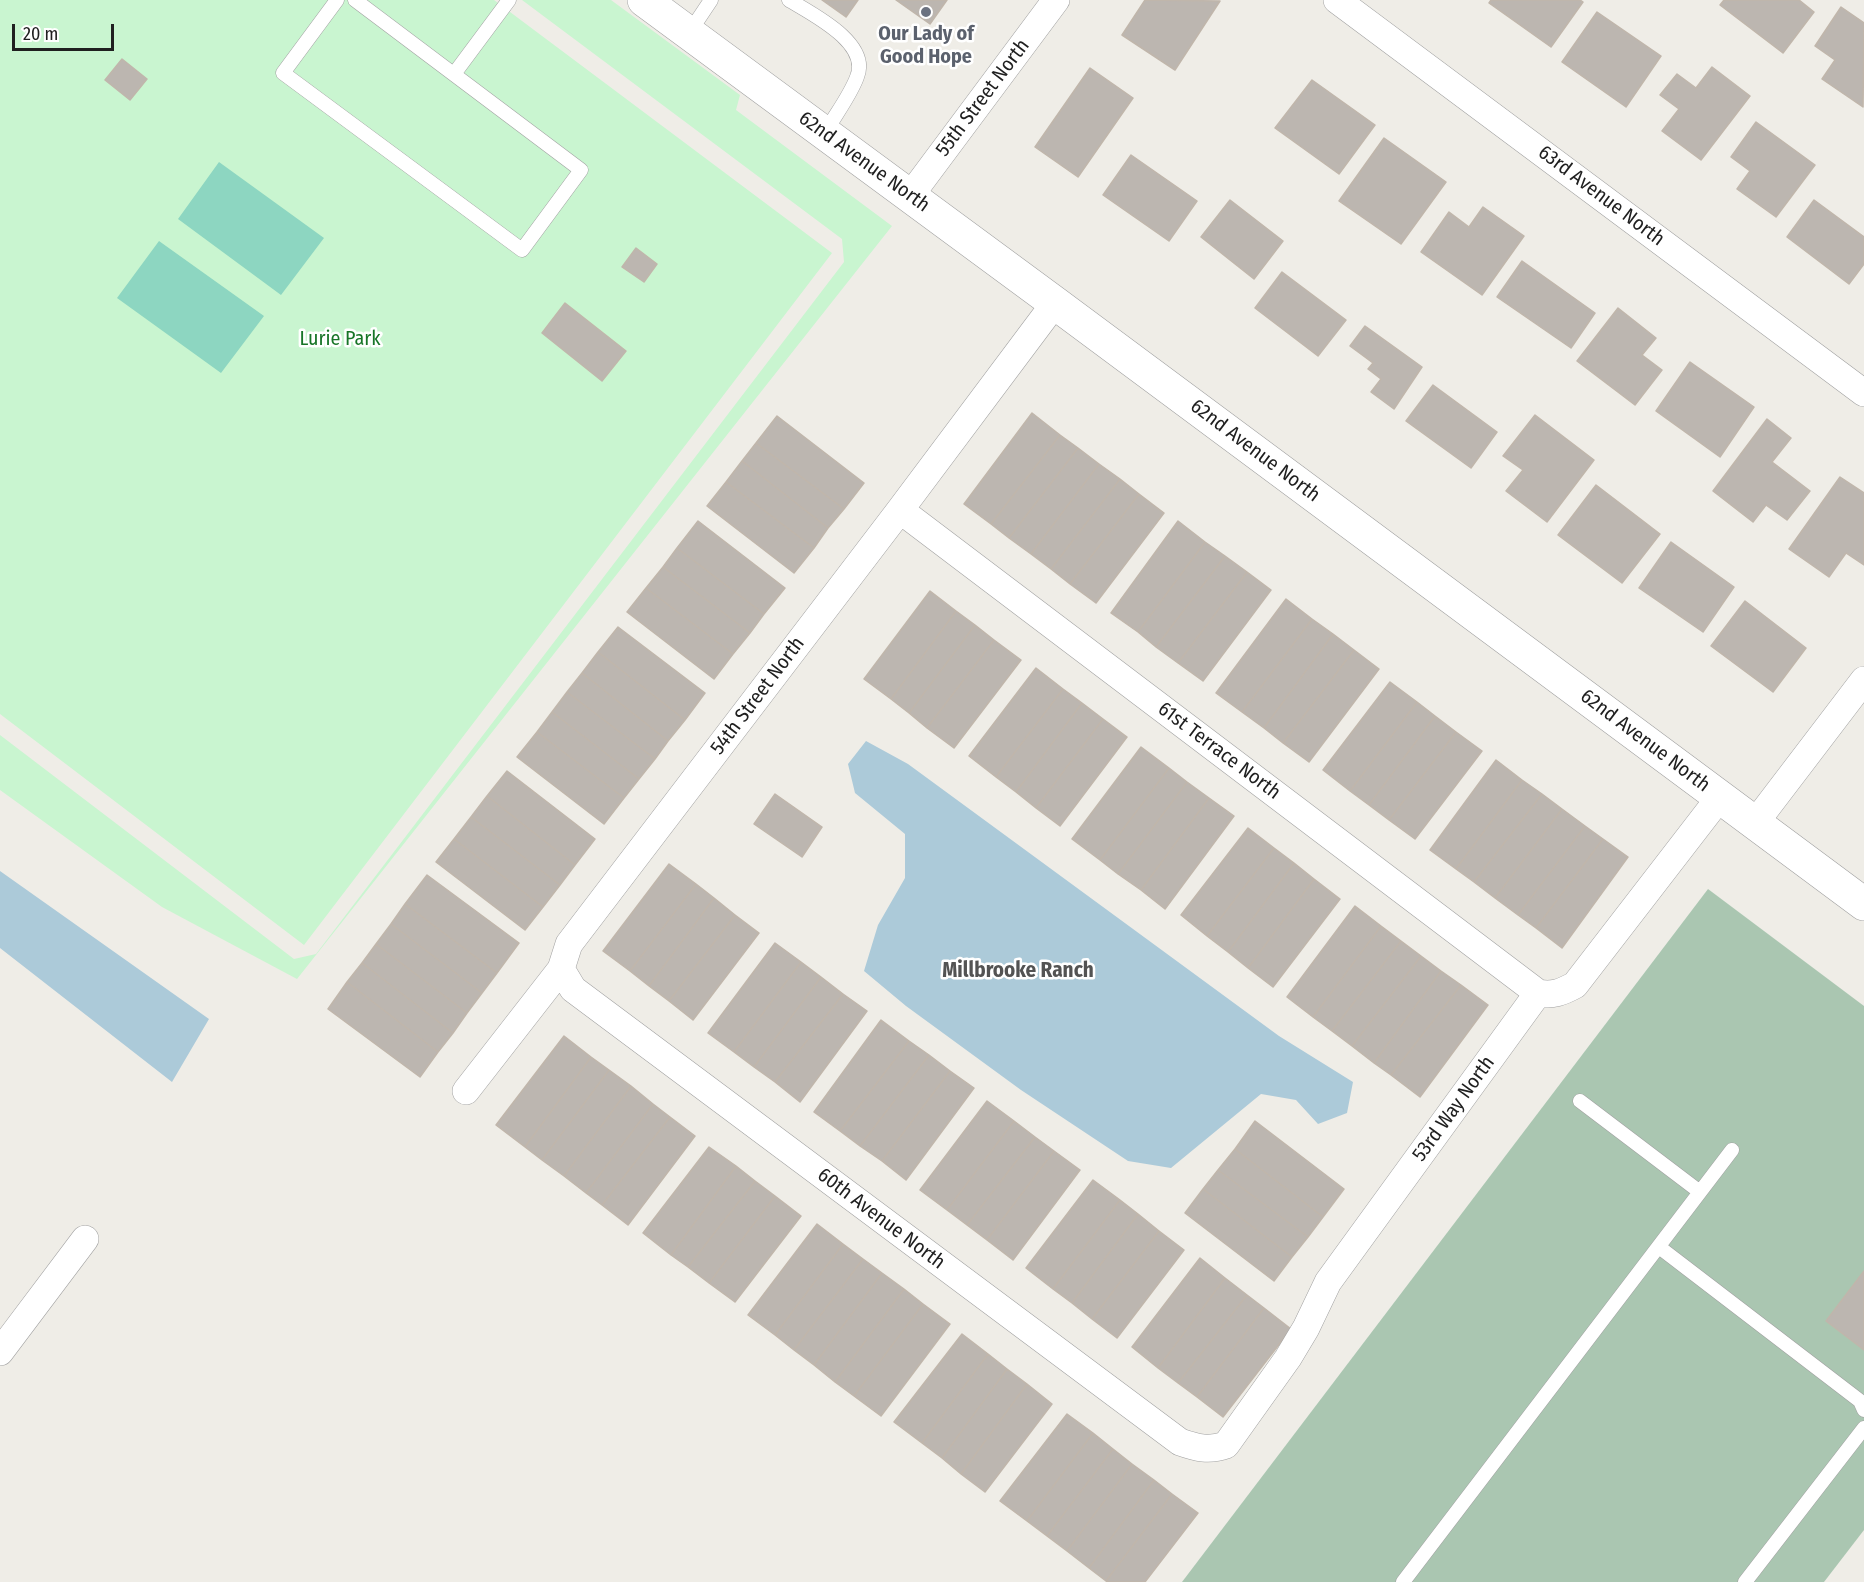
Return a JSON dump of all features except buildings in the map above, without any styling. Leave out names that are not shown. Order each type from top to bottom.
[{"type":"street","name":"62nd Avenue North","points":[[644,0],[1864,904]]},
{"type":"street","name":"55th Street North","points":[[910,196],[1056,0]]},
{"type":"street","name":"63rd Avenue North","points":[[1337,0],[1864,393]]},
{"type":"street","name":"54th Street North","points":[[466,1091],[561,969],[569,944],[1055,303]]},
{"type":"street","name":"61st Terrace North","points":[[900,510],[1538,993]]},
{"type":"street","points":[[1755,823],[1864,680]]},
{"type":"street","points":[[1538,993],[1549,995],[1563,992],[1575,985],[1720,797]]},
{"type":"street","name":"60th Avenue North","points":[[561,969],[573,989],[1180,1442],[1196,1448],[1214,1449]]},
{"type":"street","name":"53rd Way North","points":[[1214,1449],[1227,1445],[1288,1358],[1306,1328],[1328,1282],[1538,993]]},
{"type":"street","points":[[0,1352],[85,1239]]},
{"type":"lane","points":[[337,0],[283,73],[522,250],[581,170],[355,0]]},
{"type":"lane","points":[[453,75],[509,0]]},
{"type":"lane","points":[[689,33],[711,0]]},
{"type":"lane","points":[[789,0],[835,28],[857,53],[859,75],[825,132]]},
{"type":"lane","points":[[1580,1101],[1700,1192]]},
{"type":"lane","points":[[1403,1582],[1732,1150]]},
{"type":"lane","points":[[1659,1247],[1860,1401],[1864,1410]]},
{"type":"lane","points":[[1745,1582],[1864,1428]]},
{"type":"green space","name":"Lurie Park","points":[[0,0],[494,0],[832,253],[304,945],[0,714]]},
{"type":"green space","points":[[522,0],[611,0],[740,95],[736,110],[892,226],[297,979],[162,907],[0,790],[0,735],[294,959],[316,954],[844,262],[842,239]]},
{"type":"green space","points":[[219,162],[324,238],[281,295],[178,219]]},
{"type":"green space","points":[[159,241],[264,316],[221,373],[117,298]]},
{"type":"green space","points":[[1708,889],[1864,1006],[1864,1530],[1824,1582],[1182,1582]]},
{"type":"water","points":[[866,741],[908,764],[1279,1036],[1353,1082],[1347,1113],[1318,1124],[1296,1100],[1261,1094],[1171,1168],[1128,1161],[1021,1090],[906,1006],[864,971],[878,925],[905,878],[905,834],[855,793],[848,764]]},
{"type":"water","points":[[0,871],[209,1019],[172,1082],[0,948]]},
{"type":"place","name":"Our Lady of Good Hope","points":[[926,12]]},
{"type":"district","name":"Millbrooke Ranch","points":[[1018,971]]}]
